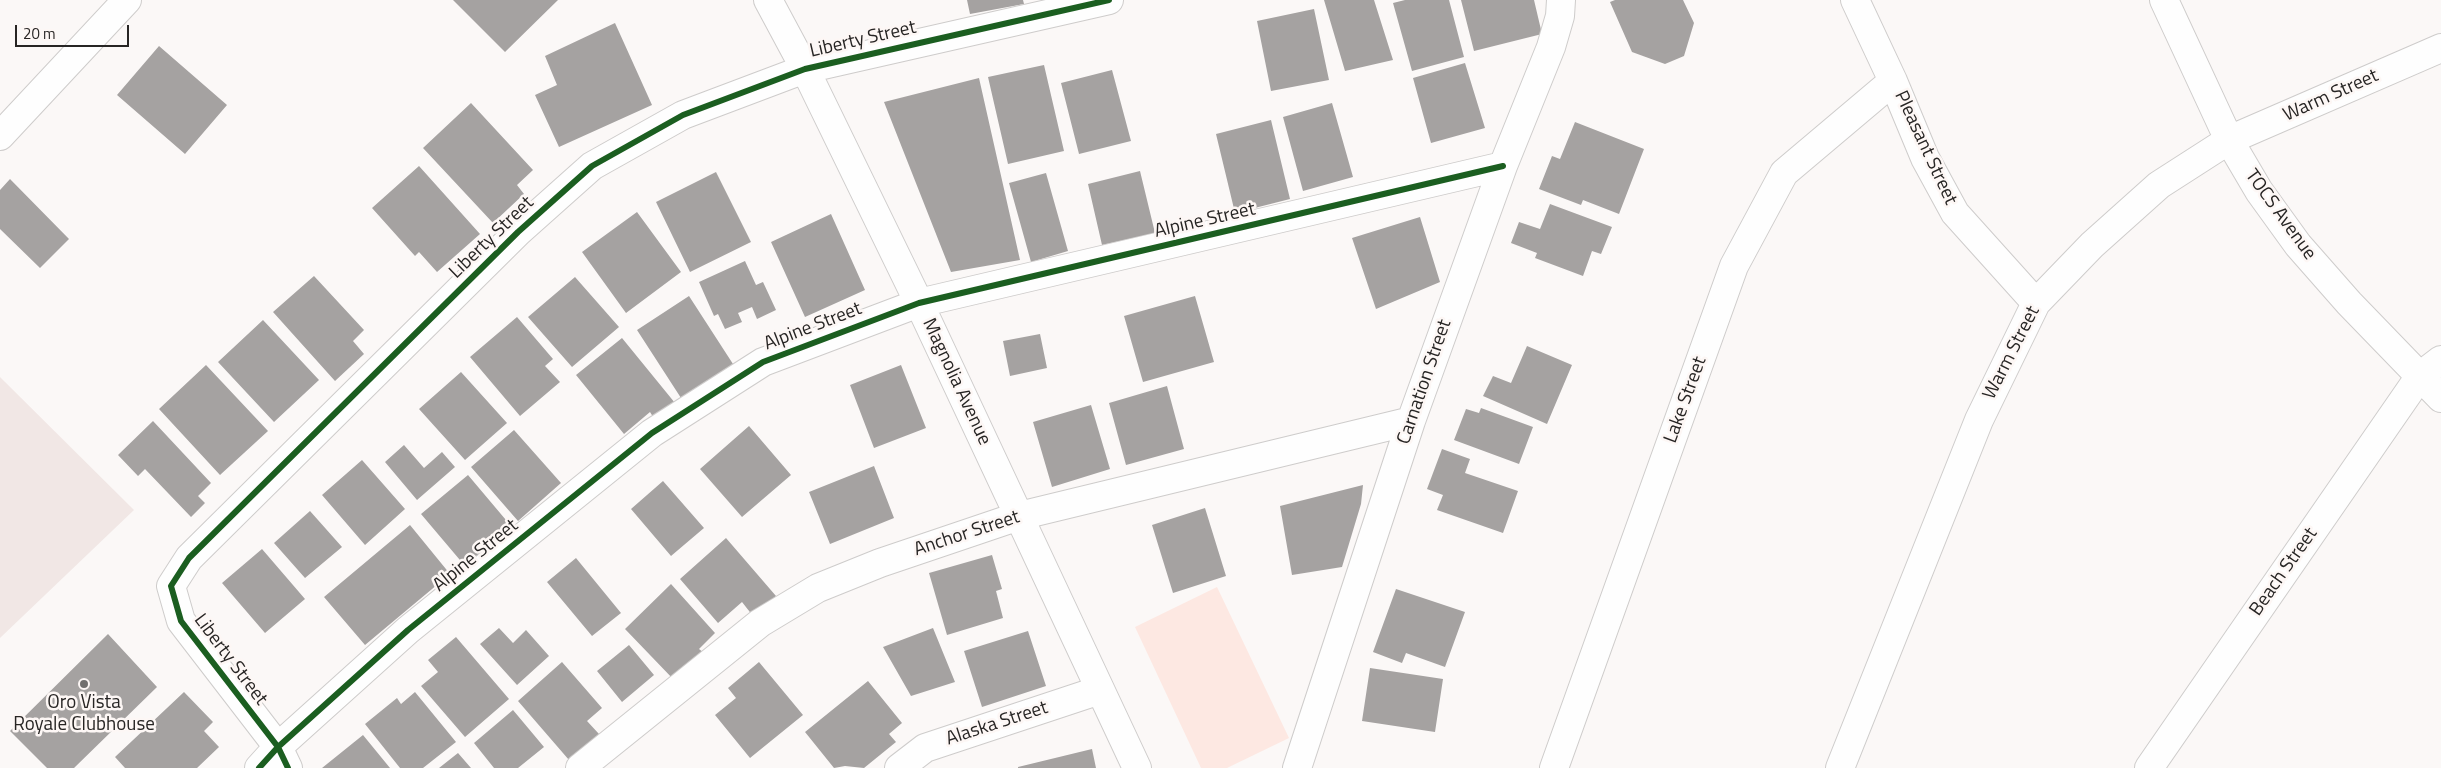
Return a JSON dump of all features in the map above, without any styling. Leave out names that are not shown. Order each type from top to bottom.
[{"type":"street","points":[[0,136],[127,0]]},
{"type":"street","name":"Magnolia Avenue","points":[[768,0],[805,69],[919,303],[1137,768]]},
{"type":"street","name":"Liberty Street","points":[[283,758],[181,621],[171,586],[189,558],[518,232],[592,166],[683,115],[805,69],[1109,0]]},
{"type":"street","name":"Carnation Street","points":[[1297,768],[1411,421],[1503,166],[1551,47],[1560,16],[1561,0]]},
{"type":"street","name":"Pleasant Street","points":[[1855,0],[1893,81],[1925,158],[1955,213],[2036,303]]},
{"type":"street","name":"TOCS Avenue","points":[[2164,0],[2229,140],[2259,190],[2298,245],[2349,303],[2431,368],[2441,398]]},
{"type":"street","name":"Warm Street","points":[[1840,768],[1979,420],[2036,303],[2092,244],[2158,185],[2229,140],[2441,48]]},
{"type":"street","name":"Lake Street","points":[[1554,768],[1734,266],[1784,173],[1893,81]]},
{"type":"street","name":"Alpine Street","points":[[259,768],[283,758],[408,630],[652,433],[763,362],[919,303],[1503,166]]},
{"type":"street","name":"Beach Street","points":[[2149,768],[2431,368]]},
{"type":"street","name":"Anchor Street","points":[[580,768],[760,623],[818,588],[880,563],[1019,516],[1411,421]]},
{"type":"street","name":"Alaska Street","points":[[899,768],[925,748],[1100,690]]},
{"type":"shaded area","points":[[0,377],[134,510],[0,638]]},
{"type":"shaded area","points":[[1217,587],[1289,738],[1227,768],[1201,768],[1135,627]]},
{"type":"building","points":[[453,0],[558,0],[505,52]]},
{"type":"building","points":[[967,0],[1023,0],[1024,4],[970,14]]},
{"type":"building","points":[[1324,0],[1374,0],[1393,60],[1345,71]]},
{"type":"building","points":[[1405,0],[1449,0],[1464,57],[1412,71],[1393,3]]},
{"type":"building","points":[[1461,0],[1534,0],[1542,34],[1474,51]]},
{"type":"building","points":[[1615,0],[1683,0],[1694,23],[1684,56],[1665,64],[1632,52],[1610,2]]},
{"type":"building","points":[[1314,9],[1329,80],[1271,91],[1257,21]]},
{"type":"building","points":[[615,23],[652,105],[559,147],[535,95],[557,85],[545,56]]},
{"type":"building","points":[[159,46],[227,105],[185,154],[117,95]]},
{"type":"building","points":[[1465,63],[1485,128],[1431,143],[1413,78]]},
{"type":"building","points":[[1044,65],[1064,151],[1008,164],[988,77]]},
{"type":"building","points":[[1112,70],[1131,141],[1079,154],[1061,83]]},
{"type":"building","points":[[979,78],[1020,260],[951,272],[884,102]]},
{"type":"building","points":[[471,103],[533,170],[517,185],[524,194],[493,223],[423,148]]},
{"type":"building","points":[[1332,103],[1353,177],[1303,191],[1283,117]]},
{"type":"building","points":[[1271,120],[1290,199],[1235,213],[1216,134]]},
{"type":"building","points":[[1575,122],[1644,149],[1619,214],[1583,200],[1581,205],[1539,189],[1552,156],[1560,159]]},
{"type":"building","points":[[419,166],[480,234],[437,272],[419,252],[415,256],[372,208]]},
{"type":"building","points":[[1140,171],[1155,233],[1102,245],[1088,184]]},
{"type":"building","points":[[716,172],[751,242],[690,272],[656,202]]},
{"type":"building","points":[[1046,173],[1068,251],[1031,262],[1009,183]]},
{"type":"building","points":[[10,179],[69,239],[40,268],[0,229],[0,190]]},
{"type":"building","points":[[1550,204],[1612,227],[1601,254],[1592,251],[1583,276],[1535,258],[1537,253],[1511,243],[1519,222],[1540,229]]},
{"type":"building","points":[[637,212],[681,272],[626,313],[582,252]]},
{"type":"building","points":[[831,214],[865,290],[805,317],[771,242]]},
{"type":"building","points":[[1420,217],[1440,282],[1376,309],[1352,238]]},
{"type":"building","points":[[745,261],[756,285],[763,282],[776,310],[757,319],[752,307],[738,313],[742,322],[725,329],[718,314],[714,316],[699,282]]},
{"type":"building","points":[[314,276],[364,330],[353,341],[364,354],[335,381],[273,312]]},
{"type":"building","points":[[575,277],[619,327],[572,367],[528,317]]},
{"type":"building","points":[[689,296],[733,364],[681,398],[637,330]]},
{"type":"building","points":[[1195,296],[1214,362],[1143,382],[1124,316]]},
{"type":"building","points":[[517,317],[553,359],[545,366],[560,382],[520,416],[470,357]]},
{"type":"building","points":[[263,320],[319,380],[274,422],[218,362]]},
{"type":"building","points":[[1040,334],[1047,368],[1010,376],[1003,341]]},
{"type":"building","points":[[622,338],[675,403],[655,420],[650,412],[624,434],[576,375]]},
{"type":"building","points":[[1527,346],[1572,365],[1547,424],[1483,396],[1493,376],[1511,383]]},
{"type":"building","points":[[206,365],[268,431],[220,475],[159,409]]},
{"type":"building","points":[[901,365],[926,428],[874,448],[850,385]]},
{"type":"building","points":[[461,372],[507,423],[465,460],[419,409]]},
{"type":"building","points":[[1167,386],[1184,449],[1126,465],[1109,403]]},
{"type":"building","points":[[1091,405],[1110,469],[1052,487],[1033,422]]},
{"type":"building","points":[[1481,408],[1533,427],[1519,464],[1454,440],[1466,409],[1479,413]]},
{"type":"building","points":[[153,421],[211,483],[198,496],[205,503],[191,517],[145,469],[138,476],[118,455]]},
{"type":"building","points":[[749,426],[791,475],[742,517],[700,469]]},
{"type":"building","points":[[514,430],[561,483],[518,521],[471,467]]},
{"type":"building","points":[[404,445],[424,468],[442,452],[455,467],[417,500],[385,462]]},
{"type":"building","points":[[1442,449],[1470,459],[1465,473],[1518,491],[1503,533],[1437,510],[1443,495],[1427,489]]},
{"type":"building","points":[[362,460],[405,509],[365,545],[322,495]]},
{"type":"building","points":[[874,466],[894,518],[830,544],[809,492]]},
{"type":"building","points":[[468,475],[511,526],[465,566],[421,514]]},
{"type":"building","points":[[663,481],[704,528],[671,556],[631,509]]},
{"type":"building","points":[[1363,485],[1361,504],[1342,567],[1292,575],[1280,506]]},
{"type":"building","points":[[1205,508],[1226,576],[1173,593],[1152,525]]},
{"type":"building","points":[[310,511],[342,547],[305,578],[274,543]]},
{"type":"building","points":[[410,525],[450,574],[365,645],[324,597]]},
{"type":"building","points":[[726,538],[776,596],[753,616],[742,602],[718,623],[680,579]]},
{"type":"building","points":[[262,549],[305,599],[265,633],[222,583]]},
{"type":"building","points":[[992,555],[1002,589],[996,591],[1003,618],[947,635],[929,573]]},
{"type":"building","points":[[576,558],[621,613],[592,636],[547,582]]},
{"type":"building","points":[[671,584],[715,633],[699,649],[704,653],[675,681],[625,629]]},
{"type":"building","points":[[1396,589],[1465,612],[1445,667],[1406,653],[1402,663],[1373,652]]},
{"type":"building","points":[[499,628],[513,643],[526,630],[549,656],[517,685],[480,644]]},
{"type":"building","points":[[933,628],[955,682],[911,696],[883,647]]},
{"type":"building","points":[[1028,631],[1046,686],[982,707],[964,651]]},
{"type":"building","name":"Oro Vista Royale Clubhouse","points":[[108,634],[157,687],[74,768],[47,768],[10,731]]},
{"type":"building","points":[[456,637],[509,699],[465,737],[421,686],[438,672],[428,660]]},
{"type":"building","points":[[629,645],[654,675],[622,702],[597,671]]},
{"type":"building","points":[[562,662],[602,708],[587,721],[599,734],[569,760],[518,701]]},
{"type":"building","points":[[759,662],[803,715],[750,758],[715,715],[736,698],[728,688]]},
{"type":"building","points":[[1370,668],[1443,679],[1435,732],[1362,721]]},
{"type":"building","points":[[868,681],[902,723],[889,734],[896,742],[864,768],[845,766],[834,768],[805,732]]},
{"type":"building","points":[[184,692],[213,722],[204,731],[219,747],[197,768],[125,768],[115,757]]},
{"type":"building","points":[[415,692],[456,742],[423,768],[400,768],[365,724],[397,698],[401,704]]},
{"type":"building","points":[[513,710],[544,747],[518,768],[494,768],[474,743]]},
{"type":"building","points":[[363,735],[390,768],[322,768]]},
{"type":"building","points":[[1092,749],[1096,768],[1018,768],[1018,767]]},
{"type":"building","points":[[458,753],[471,768],[439,768]]},
{"type":"cycle path","points":[[288,768],[278,747],[181,621],[171,586],[189,558],[518,232],[592,166],[683,115],[805,69],[1109,0]]},
{"type":"cycle path","points":[[259,768],[278,747],[408,630],[652,433],[763,362],[919,303],[1503,166]]},
{"type":"place","name":"Oro Vista Royale Clubhouse","points":[[84,684]]}]
